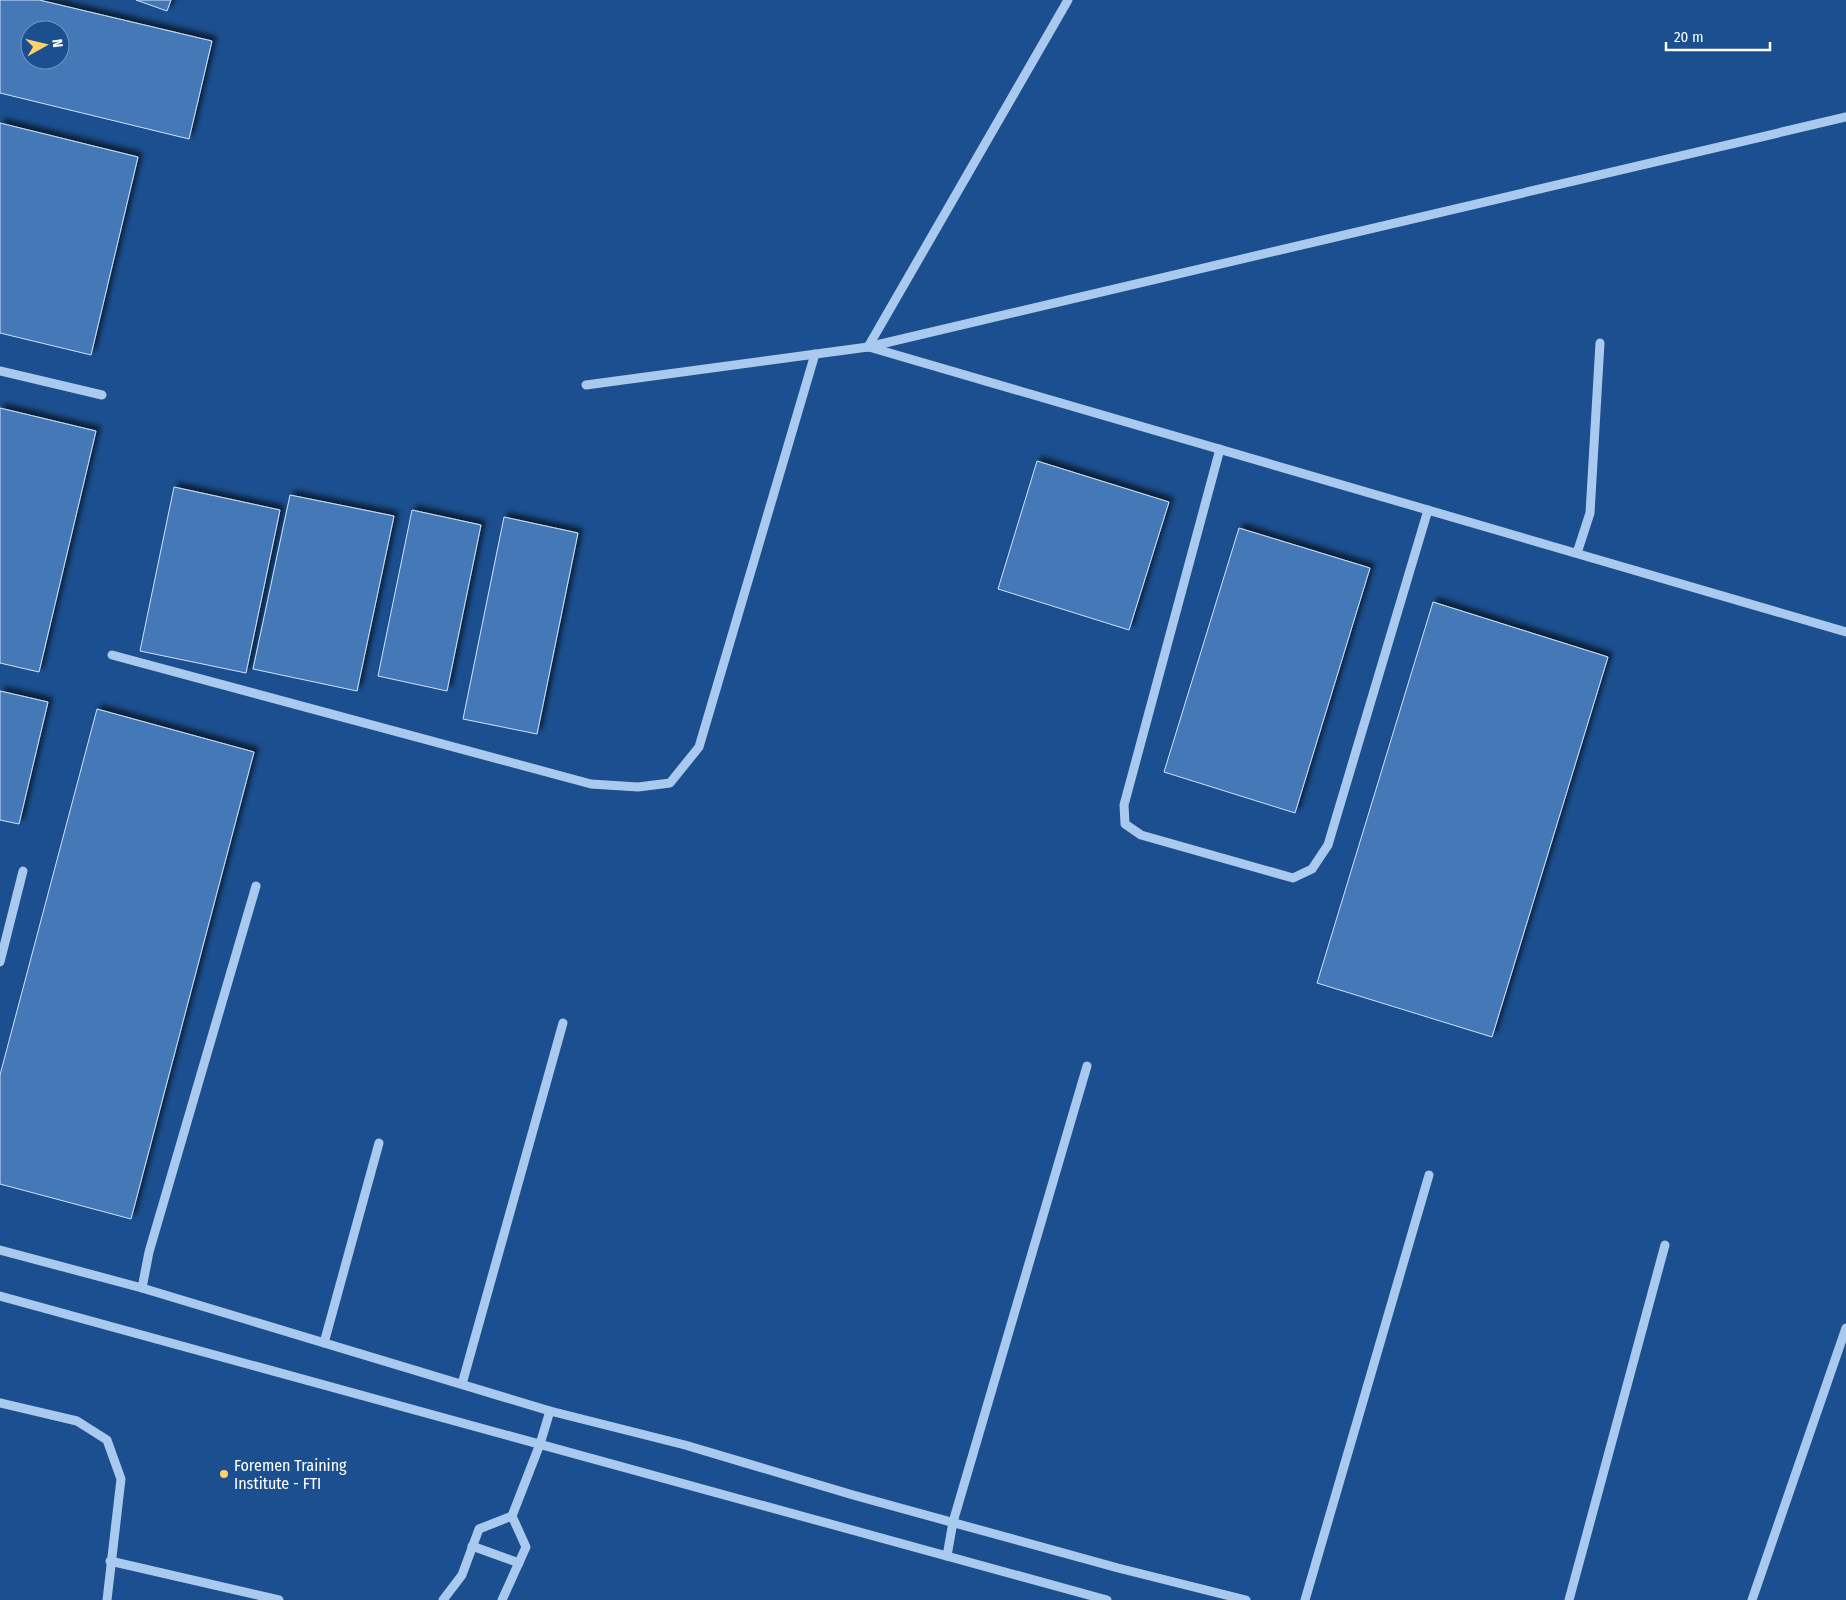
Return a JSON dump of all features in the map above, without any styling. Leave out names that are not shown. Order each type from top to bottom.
[{"type":"street","points":[[868,347],[1068,0]]},
{"type":"street","points":[[586,385],[868,347],[1846,117]]},
{"type":"street","points":[[1577,553],[1590,514],[1600,343]]},
{"type":"street","points":[[868,347],[1846,632]]},
{"type":"street","points":[[112,655],[590,784],[638,787],[670,783],[699,747],[815,354]]},
{"type":"street","points":[[0,371],[102,395]]},
{"type":"street","points":[[1220,449],[1124,805],[1125,824],[1141,835],[1150,838],[1293,878],[1312,869],[1328,845],[1428,510]]},
{"type":"street","points":[[0,962],[23,871]]},
{"type":"street","points":[[142,1288],[149,1252],[256,886]]},
{"type":"street","points":[[462,1384],[563,1023]]},
{"type":"street","points":[[946,1556],[953,1522],[1087,1066]]},
{"type":"street","points":[[324,1343],[379,1143]]},
{"type":"street","points":[[1305,1600],[1429,1175]]},
{"type":"street","points":[[1569,1600],[1665,1245]]},
{"type":"street","points":[[0,1250],[142,1288],[550,1411],[685,1445],[853,1495],[1118,1568],[1246,1600]]},
{"type":"street","points":[[0,1296],[1107,1600]]},
{"type":"street","points":[[1752,1600],[1846,1328]]},
{"type":"street","points":[[0,1403],[77,1421],[107,1440],[121,1478],[107,1600]]},
{"type":"street","points":[[502,1600],[526,1547],[512,1516],[540,1444],[550,1411]]},
{"type":"street","points":[[443,1600],[462,1575],[479,1529],[512,1516]]},
{"type":"street","points":[[472,1546],[519,1563]]},
{"type":"street","points":[[110,1562],[279,1600]]},
{"type":"building","points":[[0,0],[39,0],[212,41],[189,139],[0,93]]},
{"type":"building","points":[[136,0],[171,0],[167,11]]},
{"type":"building","points":[[0,123],[138,157],[91,355],[0,333]]},
{"type":"building","points":[[0,408],[96,431],[39,672],[0,663]]},
{"type":"building","points":[[1037,461],[1169,502],[1129,630],[998,589]]},
{"type":"building","points":[[174,487],[280,510],[246,673],[140,651]]},
{"type":"building","points":[[290,495],[394,516],[357,691],[253,669]]},
{"type":"building","points":[[412,510],[481,525],[447,691],[378,676]]},
{"type":"building","points":[[504,517],[578,533],[537,734],[463,719]]},
{"type":"building","points":[[1239,528],[1370,568],[1295,813],[1164,772]]},
{"type":"building","points":[[1433,602],[1608,657],[1492,1037],[1317,983]]},
{"type":"building","points":[[0,691],[48,702],[19,824],[0,820]]},
{"type":"building","points":[[97,709],[254,752],[131,1219],[0,1184],[0,1075]]},
{"type":"place","name":"Foremen Training Institute - FTI","points":[[224,1474]]}]
